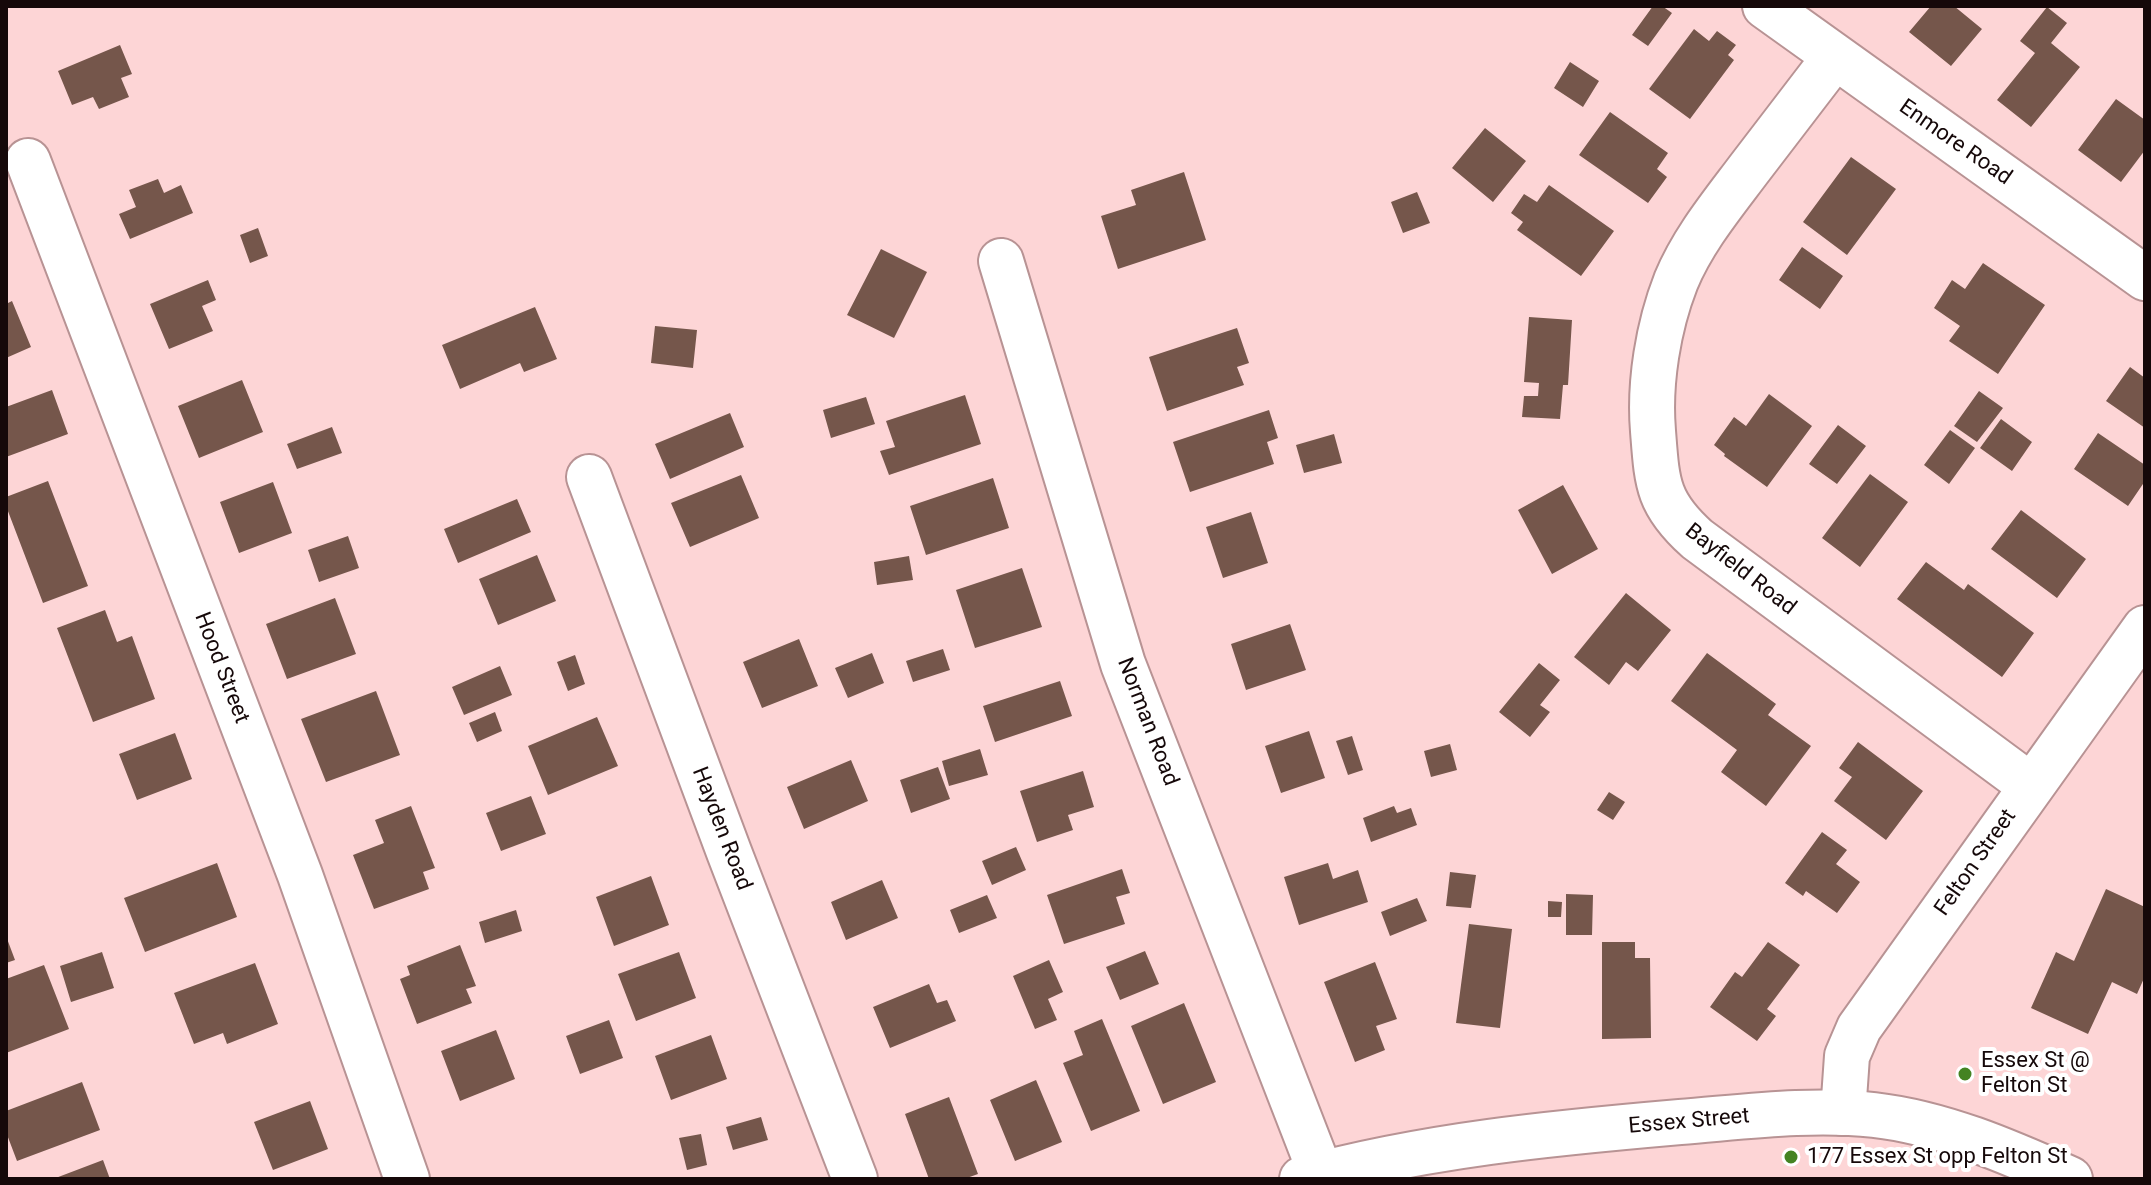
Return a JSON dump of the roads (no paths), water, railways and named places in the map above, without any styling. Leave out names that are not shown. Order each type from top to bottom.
[{"type":"street","name":"Enmore Road","points":[[1765,6],[2145,278]]},
{"type":"street","name":"Bayfield Road","points":[[1834,58],[1713,216],[1676,280],[1658,349],[1653,388],[1654,447],[1661,493],[1671,512],[1697,539],[2031,786]]},
{"type":"street","name":"Hood Street","points":[[28,161],[300,875],[407,1179]]},
{"type":"street","name":"Norman Road","points":[[1001,261],[1123,664],[1312,1176]]},
{"type":"street","name":"Hayden Road","points":[[589,477],[855,1179]]},
{"type":"street","name":"Felton Street","points":[[1843,1113],[1847,1056],[1859,1028],[2145,628]]},
{"type":"street","name":"Essex Street","points":[[1312,1176],[1435,1150],[1555,1133],[1768,1115],[1843,1113],[1876,1115],[1943,1129],[1986,1143],[2070,1179]]},
{"type":"place","name":"Essex St @ Felton St","points":[[1965,1074]]},
{"type":"place","name":"177 Essex St opp Felton St","points":[[1791,1157]]}]
